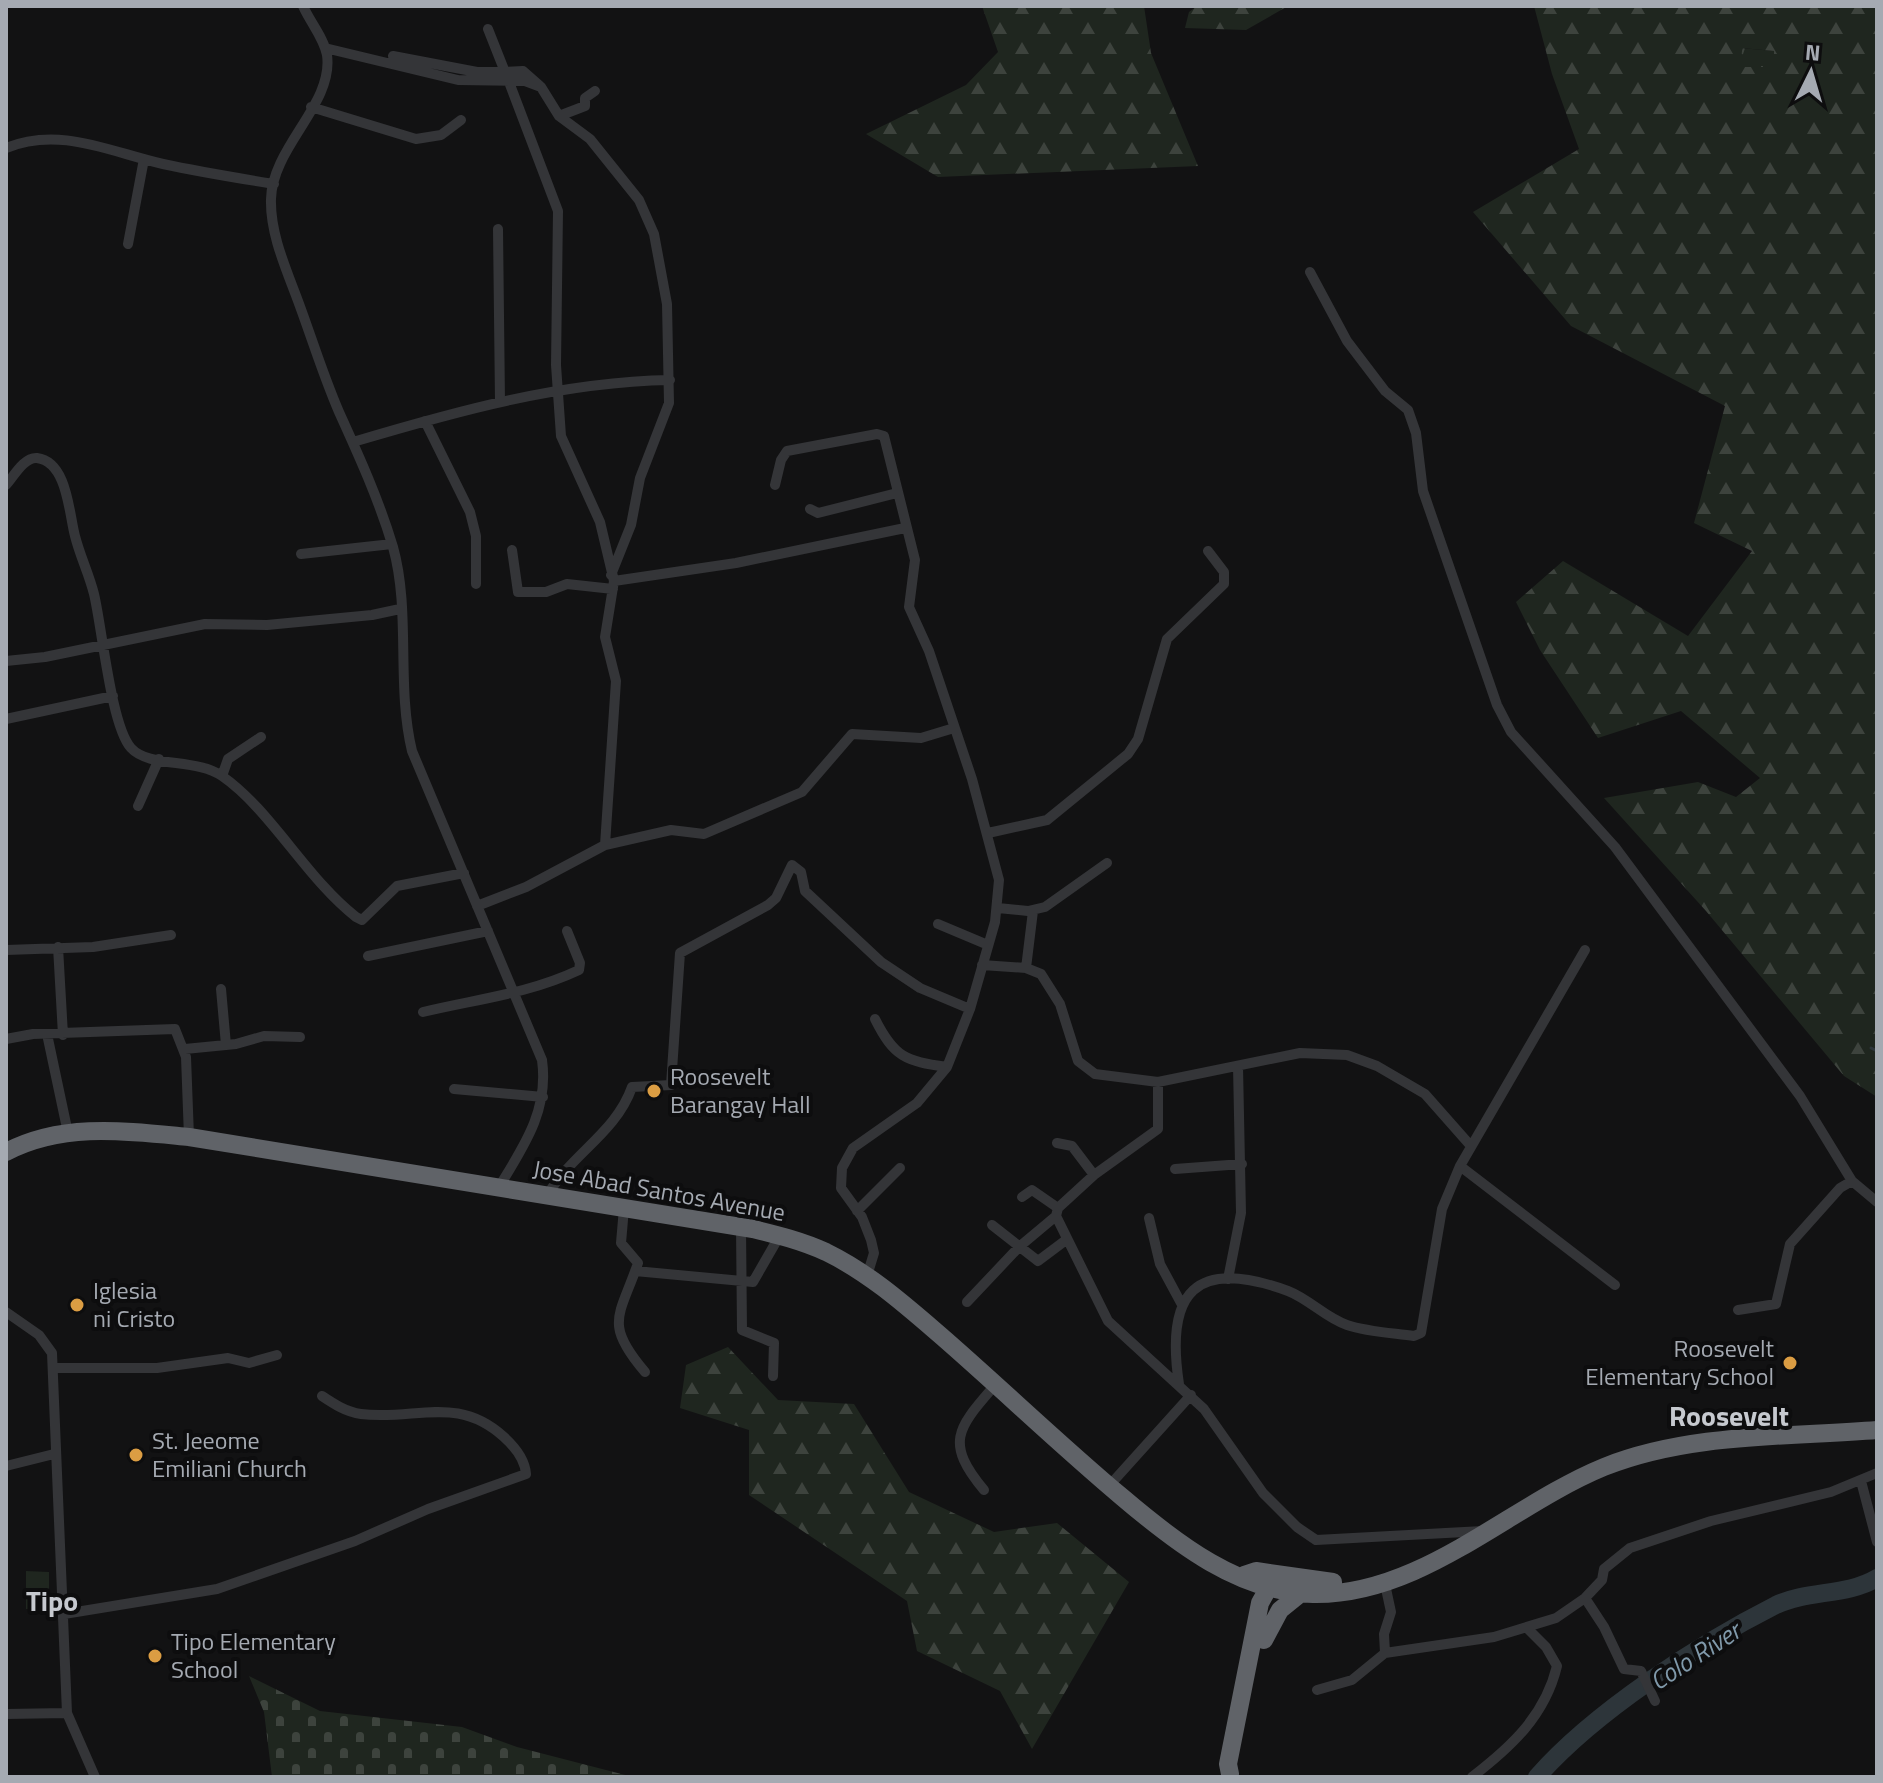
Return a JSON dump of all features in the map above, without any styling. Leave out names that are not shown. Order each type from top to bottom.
[{"type":"highway","name":"Jose Abad Santos Avenue","points":[[6,1152],[32,1141],[103,1130],[189,1137],[780,1235],[826,1252],[867,1276],[996,1384],[1109,1486],[1194,1552],[1269,1587]]},
{"type":"highway","name":"Jose Abad Santos Avenue","points":[[1242,1577],[1256,1571],[1305,1587],[1354,1592],[1385,1584],[1489,1531],[1579,1479],[1631,1457],[1711,1442],[1877,1430]]},
{"type":"highway","name":"Jose Abad Santos Avenue","points":[[1305,1587],[1357,1580],[1419,1566]]},
{"type":"highway","points":[[1242,1577],[1252,1595],[1258,1639]]},
{"type":"highway","points":[[1229,1775],[1228,1764],[1258,1639],[1260,1603],[1269,1587],[1282,1582],[1305,1587]]},
{"type":"highway","points":[[1258,1639],[1280,1610],[1305,1587]]},
{"type":"street","points":[[303,6],[325,48],[325,80],[286,150],[274,184],[271,202],[278,245],[374,489],[392,544],[400,609],[404,705],[412,751],[542,1060],[543,1097],[534,1126],[499,1187]]},
{"type":"street","points":[[488,29],[558,211],[561,436],[600,522],[613,581]]},
{"type":"street","points":[[325,48],[458,80],[507,77]]},
{"type":"street","points":[[393,56],[507,77],[541,87],[559,116],[590,139],[629,187],[647,215],[658,251],[669,317],[667,416],[646,461],[631,525],[613,581],[605,637],[616,681],[605,845]]},
{"type":"street","points":[[559,116],[585,106],[585,98],[595,91]]},
{"type":"street","points":[[311,107],[416,139],[441,135],[461,120]]},
{"type":"street","points":[[6,148],[35,140],[73,139],[144,159],[274,184]]},
{"type":"street","points":[[128,244],[144,159]]},
{"type":"street","points":[[498,229],[500,402]]},
{"type":"street","points":[[1310,272],[1347,341],[1385,391],[1408,410],[1416,433],[1423,491],[1497,705],[1511,732],[1615,847],[1800,1096],[1852,1181],[1877,1202]]},
{"type":"street","points":[[353,442],[425,421],[558,390],[608,381],[670,380]]},
{"type":"street","points":[[425,421],[474,525],[476,584]]},
{"type":"street","points":[[775,485],[781,460],[787,451],[881,435],[916,568],[909,607],[929,651],[988,833],[999,880],[998,908],[988,945],[970,1009],[947,1067],[917,1103],[846,1156],[841,1188],[867,1227],[874,1253],[867,1276]]},
{"type":"street","points":[[6,485],[28,460],[37,458],[56,471],[90,579],[113,696],[130,747],[159,759],[206,766],[222,776],[270,824],[315,879],[362,920],[397,886],[464,873]]},
{"type":"street","points":[[810,509],[818,513],[897,493]]},
{"type":"street","points":[[512,550],[518,592],[546,592],[567,584],[613,581],[736,563],[905,528]]},
{"type":"street","points":[[301,554],[392,544]]},
{"type":"street","points":[[988,833],[1036,824],[1058,814],[1135,746],[1167,639],[1224,584],[1224,572],[1208,551]]},
{"type":"street","points":[[6,661],[45,657],[205,624],[267,625],[372,615],[400,609]]},
{"type":"street","points":[[6,719],[113,696]]},
{"type":"street","points":[[477,906],[526,887],[605,845],[671,830],[704,834],[802,792],[852,734],[921,738],[954,728]]},
{"type":"street","points":[[222,776],[228,759],[261,737]]},
{"type":"street","points":[[138,806],[159,759]]},
{"type":"street","points":[[998,908],[1033,911],[1045,907],[1107,863]]},
{"type":"street","points":[[547,1196],[560,1174],[621,1112],[632,1087],[671,1085],[680,953],[768,905],[781,890],[792,865],[801,872],[805,891],[881,962],[920,988],[970,1009]]},
{"type":"street","points":[[1026,968],[1033,911]]},
{"type":"street","points":[[938,924],[988,945]]},
{"type":"street","points":[[368,956],[488,931]]},
{"type":"street","points":[[423,1012],[517,995],[579,970],[580,963],[567,931]]},
{"type":"street","points":[[6,950],[116,945],[171,935]]},
{"type":"street","points":[[58,947],[63,1035]]},
{"type":"street","points":[[1181,1303],[1203,1284],[1228,1279],[1287,1291],[1345,1324],[1414,1336],[1421,1333],[1442,1209],[1460,1166],[1585,950]]},
{"type":"street","points":[[982,965],[1026,968],[1041,974],[1054,991],[1076,1055],[1084,1068],[1104,1077],[1158,1082],[1300,1053],[1347,1055],[1377,1066],[1425,1094],[1470,1145]]},
{"type":"street","points":[[221,989],[226,1045]]},
{"type":"street","points":[[875,1019],[897,1053],[913,1061],[947,1067]]},
{"type":"street","points":[[6,1039],[47,1034],[175,1029],[185,1049],[189,1137]]},
{"type":"street","points":[[47,1034],[68,1133]]},
{"type":"street","points":[[185,1049],[226,1045],[264,1036],[300,1037]]},
{"type":"street","points":[[1228,1279],[1240,1225],[1242,1164],[1238,1066]]},
{"type":"street","points":[[967,1302],[1094,1175],[1158,1129],[1158,1082]]},
{"type":"street","points":[[454,1089],[543,1097]]},
{"type":"street","points":[[1057,1143],[1072,1146],[1094,1175]]},
{"type":"street","points":[[1175,1169],[1242,1164]]},
{"type":"street","points":[[1460,1166],[1615,1285]]},
{"type":"street","points":[[857,1211],[900,1168]]},
{"type":"street","points":[[1738,1310],[1776,1304],[1790,1244],[1840,1188],[1852,1181]]},
{"type":"street","points":[[1022,1197],[1032,1190],[1057,1212],[1066,1240],[1108,1321],[1191,1395],[1223,1434],[1263,1493],[1297,1527],[1316,1540],[1489,1531]]},
{"type":"street","points":[[624,1208],[620,1238],[637,1260],[618,1306],[617,1321],[624,1342],[645,1372]]},
{"type":"street","points":[[1149,1218],[1160,1264],[1181,1303],[1175,1340],[1179,1384]]},
{"type":"street","points":[[992,1225],[1038,1261],[1066,1240]]},
{"type":"street","points":[[741,1227],[742,1333],[774,1343],[773,1376]]},
{"type":"street","points":[[635,1271],[753,1282],[780,1235]]},
{"type":"street","points":[[6,1312],[45,1340],[52,1353],[67,1713],[95,1777]]},
{"type":"street","points":[[54,1368],[157,1368],[234,1358],[249,1363],[277,1355]]},
{"type":"street","points":[[984,1490],[962,1463],[960,1441],[964,1423],[996,1384]]},
{"type":"street","points":[[1109,1486],[1191,1395]]},
{"type":"street","points":[[64,1614],[217,1589],[355,1541],[428,1509],[526,1474],[520,1454],[509,1441],[472,1415],[428,1411],[357,1413],[322,1396]]},
{"type":"street","points":[[6,1466],[54,1454]]},
{"type":"street","points":[[1317,1690],[1352,1680],[1385,1653],[1455,1644],[1527,1628],[1556,1618],[1585,1598],[1602,1580],[1604,1569],[1630,1548],[1711,1521],[1784,1506],[1877,1473]]},
{"type":"street","points":[[1861,1481],[1877,1542]]},
{"type":"street","points":[[1385,1584],[1391,1612],[1384,1634],[1385,1653]]},
{"type":"street","points":[[1585,1598],[1604,1627],[1624,1669],[1641,1671],[1654,1699]]},
{"type":"street","points":[[1472,1777],[1518,1740],[1548,1695],[1554,1679],[1557,1666],[1546,1647],[1527,1628]]},
{"type":"street","points":[[6,1714],[67,1713]]},
{"type":"green space","points":[[982,6],[1144,6],[1151,53],[1198,166],[938,177],[866,134],[966,85],[998,52]]},
{"type":"green space","points":[[1197,6],[1288,6],[1246,30],[1185,28],[1189,12]]},
{"type":"green space","points":[[1534,6],[1877,6],[1877,1097],[1844,1076],[1706,911],[1604,798],[1698,782],[1736,797],[1760,778],[1681,711],[1598,738],[1540,650],[1516,602],[1563,561],[1688,636],[1752,551],[1694,523],[1725,406],[1571,326],[1473,212],[1579,149],[1552,74]],"holes":[[[1742,48],[1774,51],[1774,67],[1741,67]]]},
{"type":"green space","points":[[1741,48],[1774,51],[1775,67],[1741,68]]},
{"type":"green space","points":[[728,1347],[778,1400],[854,1404],[909,1492],[994,1532],[1057,1523],[1129,1582],[1032,1749],[1000,1691],[917,1651],[907,1601],[749,1495],[749,1430],[680,1408],[686,1365]]},
{"type":"green space","points":[[26,1571],[49,1572],[49,1609],[26,1609]]},
{"type":"green space","points":[[249,1676],[320,1711],[462,1727],[517,1747],[633,1777],[272,1777],[264,1712]]},
{"type":"waterway","points":[[1871,1048],[1877,1051]]},
{"type":"waterway","name":"Colo River","points":[[1537,1777],[1617,1704],[1714,1639],[1788,1600],[1853,1588],[1877,1578]]},
{"type":"place","name":"Roosevelt Barangay Hall","points":[[654,1091]]},
{"type":"place","name":"Iglesia ni Cristo","points":[[77,1305]]},
{"type":"place","name":"Roosevelt Elementary School","points":[[1790,1363]]},
{"type":"place","name":"St. Jeeome Emiliani Church","points":[[136,1455]]},
{"type":"place","name":"Tipo Elementary School","points":[[155,1656]]},
{"type":"district","name":"Roosevelt","points":[[1729,1416]]},
{"type":"district","name":"Tipo","points":[[52,1601]]}]
